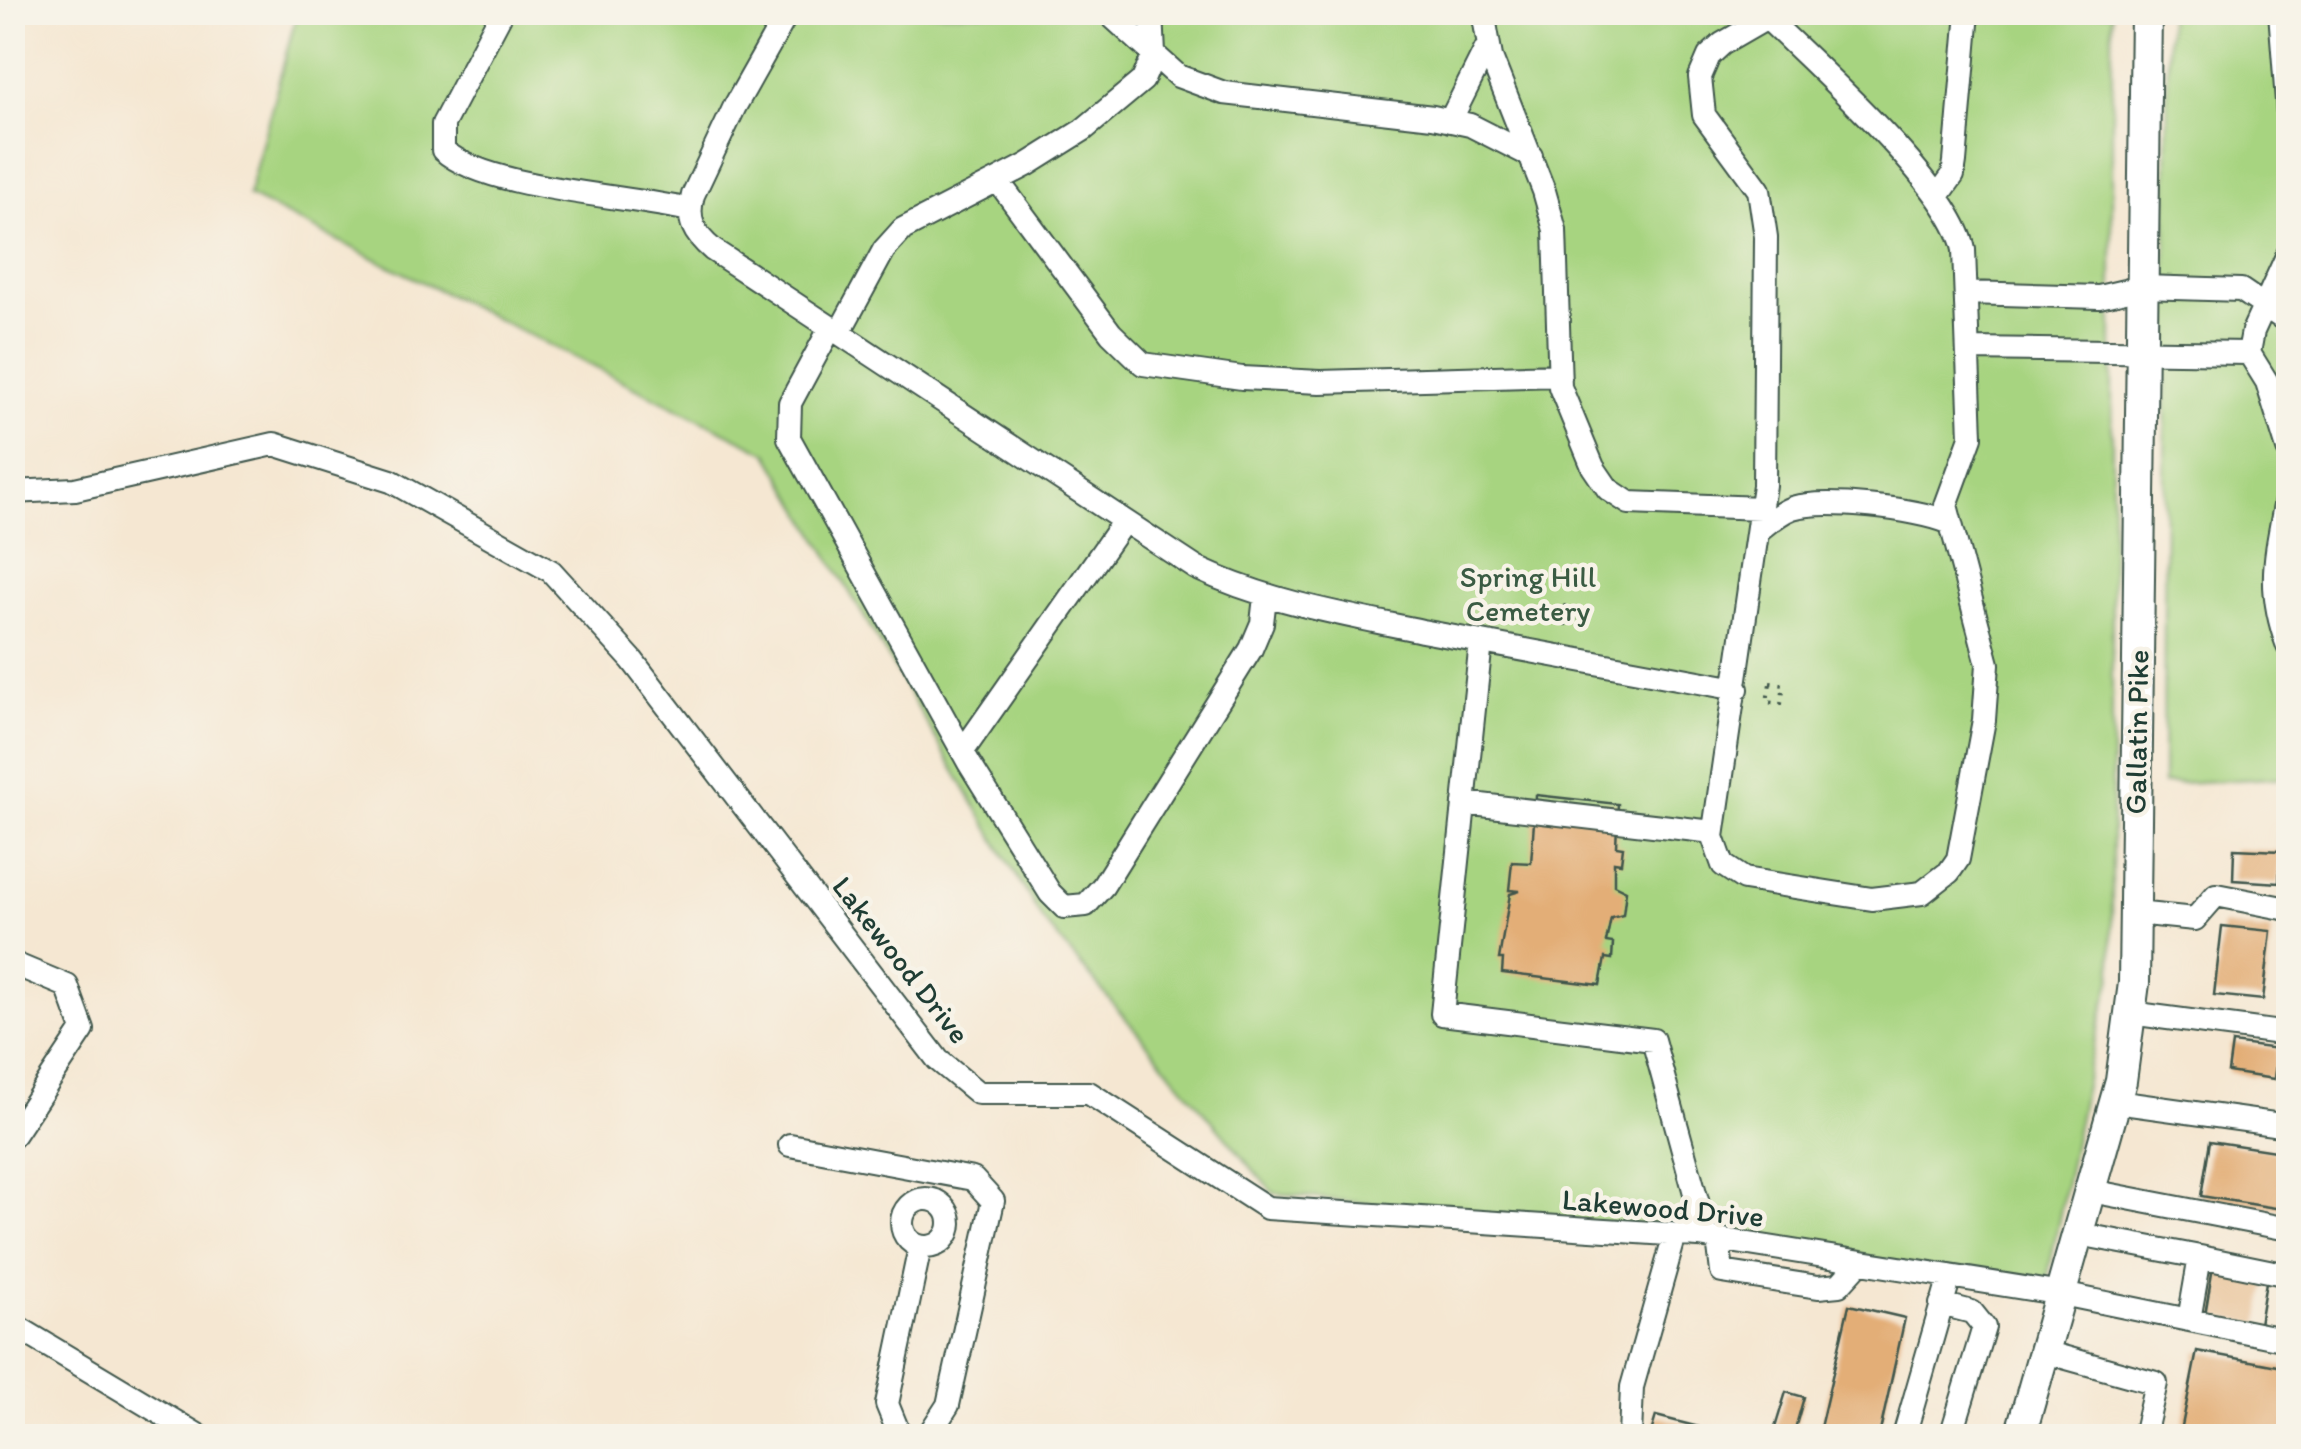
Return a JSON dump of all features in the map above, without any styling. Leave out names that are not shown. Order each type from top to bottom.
[{"type":"main road","name":"Gallatin Pike","points":[[2020,1436],[2116,1102],[2130,1014],[2135,912],[2146,12]]},
{"type":"street","points":[[502,12],[443,124],[443,150],[480,169],[689,210]]},
{"type":"street","points":[[788,12],[728,121],[689,210],[698,238],[713,250],[1196,568],[1265,597],[1736,689]]},
{"type":"street","points":[[1107,12],[1195,86],[1470,125],[1531,156]]},
{"type":"street","points":[[1152,12],[1154,54],[1143,80],[1124,98],[1083,130],[998,181],[903,230],[884,250],[790,404],[789,438],[963,751],[1056,902],[1070,909],[1086,905],[1104,886],[1251,649],[1262,623],[1265,597]]},
{"type":"street","points":[[1484,12],[1488,45],[1555,230],[1558,376],[1564,402],[1593,467],[1608,489],[1622,500],[1648,506],[1760,519],[1805,506],[1916,510],[1948,522]]},
{"type":"street","points":[[1938,196],[1953,175],[1968,12]]},
{"type":"street","points":[[2280,12],[2288,115]]},
{"type":"street","points":[[1768,14],[1938,196],[1960,233],[1967,293],[1970,436],[1966,458],[1950,487],[1948,522],[1988,664],[1968,819],[1958,859],[1949,872],[1922,893],[1888,899],[1752,882],[1723,865],[1713,832],[1760,519],[1765,212],[1750,172],[1712,129],[1699,98],[1700,76],[1709,56],[1722,44],[1768,14]]},
{"type":"street","points":[[1450,121],[1488,45]]},
{"type":"street","points":[[998,181],[1111,334],[1143,364],[1242,378],[1320,382],[1558,376]]},
{"type":"street","points":[[2288,254],[2254,331],[2249,353],[2267,382],[2288,448]]},
{"type":"street","points":[[1967,293],[2099,297],[2142,286],[2240,290],[2288,322]]},
{"type":"street","points":[[1969,349],[2249,353]]},
{"type":"street","name":"Lakewood Drive","points":[[12,492],[75,489],[274,444],[391,481],[551,571],[632,660],[938,1060],[978,1093],[1089,1093],[1267,1208],[1712,1238],[2062,1294],[2287,1340],[2288,1331]]},
{"type":"street","points":[[2288,489],[2273,573],[2274,607],[2288,646]]},
{"type":"street","points":[[963,751],[1124,521]]},
{"type":"street","points":[[1481,642],[1442,1014],[1653,1040],[1722,1272],[1829,1286],[1839,1285],[1860,1262]]},
{"type":"street","points":[[1464,803],[1713,832]]},
{"type":"street","points":[[2135,912],[2195,919],[2216,895],[2288,910]]},
{"type":"street","points":[[12,963],[67,986],[83,1030],[12,1137]]},
{"type":"street","points":[[2130,1014],[2288,1034]]},
{"type":"street","points":[[2116,1102],[2288,1126]]},
{"type":"street","points":[[790,1145],[972,1179],[993,1201],[948,1404],[928,1436]]},
{"type":"street","points":[[932,1200],[933,1172]]},
{"type":"street","points":[[2091,1191],[2288,1229]]},
{"type":"street","points":[[932,1200],[946,1209],[951,1225],[944,1240],[920,1247],[903,1232],[902,1217],[910,1204],[932,1200]]},
{"type":"street","points":[[2079,1234],[2288,1274]]},
{"type":"street","points":[[1630,1436],[1632,1388],[1675,1235]]},
{"type":"street","points":[[900,1436],[887,1404],[920,1247]]},
{"type":"street","points":[[2190,1320],[2200,1257]]},
{"type":"street","points":[[1904,1436],[1950,1276]]},
{"type":"street","points":[[1942,1304],[1972,1312],[1984,1327],[1950,1436]]},
{"type":"street","points":[[12,1324],[199,1436]]},
{"type":"street","points":[[2045,1352],[2156,1382],[2144,1436]]},
{"type":"path","points":[[1770,683],[1784,685],[1781,704],[1767,702],[1770,683]]},
{"type":"green space","name":"Spring Hill Cemetery","points":[[297,13],[2112,13],[2112,977],[2089,1065],[2047,1281],[1273,1193],[1042,919],[768,453],[248,196]]},
{"type":"green space","points":[[2168,13],[2288,13],[2288,777],[2163,784]]},
{"type":"building","points":[[1536,795],[1618,804],[1616,846],[1623,847],[1621,863],[1614,862],[1614,885],[1626,891],[1623,915],[1611,918],[1606,942],[1613,943],[1612,959],[1605,958],[1600,985],[1502,973],[1503,959],[1499,959],[1510,894],[1520,891],[1509,890],[1512,862],[1531,863]]},
{"type":"building","points":[[2234,849],[2281,851],[2279,883],[2233,880]]},
{"type":"building","points":[[2222,926],[2271,931],[2263,1000],[2214,995]]},
{"type":"building","points":[[2232,1043],[2278,1049],[2274,1079],[2228,1072]]},
{"type":"building","points":[[2210,1141],[2288,1153],[2288,1210],[2201,1196]]},
{"type":"building","points":[[2213,1267],[2267,1276],[2259,1324],[2205,1315]]},
{"type":"building","points":[[1849,1305],[1905,1318],[1879,1436],[1818,1436]]},
{"type":"building","points":[[2197,1351],[2288,1368],[2288,1436],[2180,1436]]},
{"type":"building","points":[[1786,1392],[1804,1397],[1793,1436],[1774,1431]]},
{"type":"building","points":[[1656,1416],[1730,1435],[1650,1436]]}]
